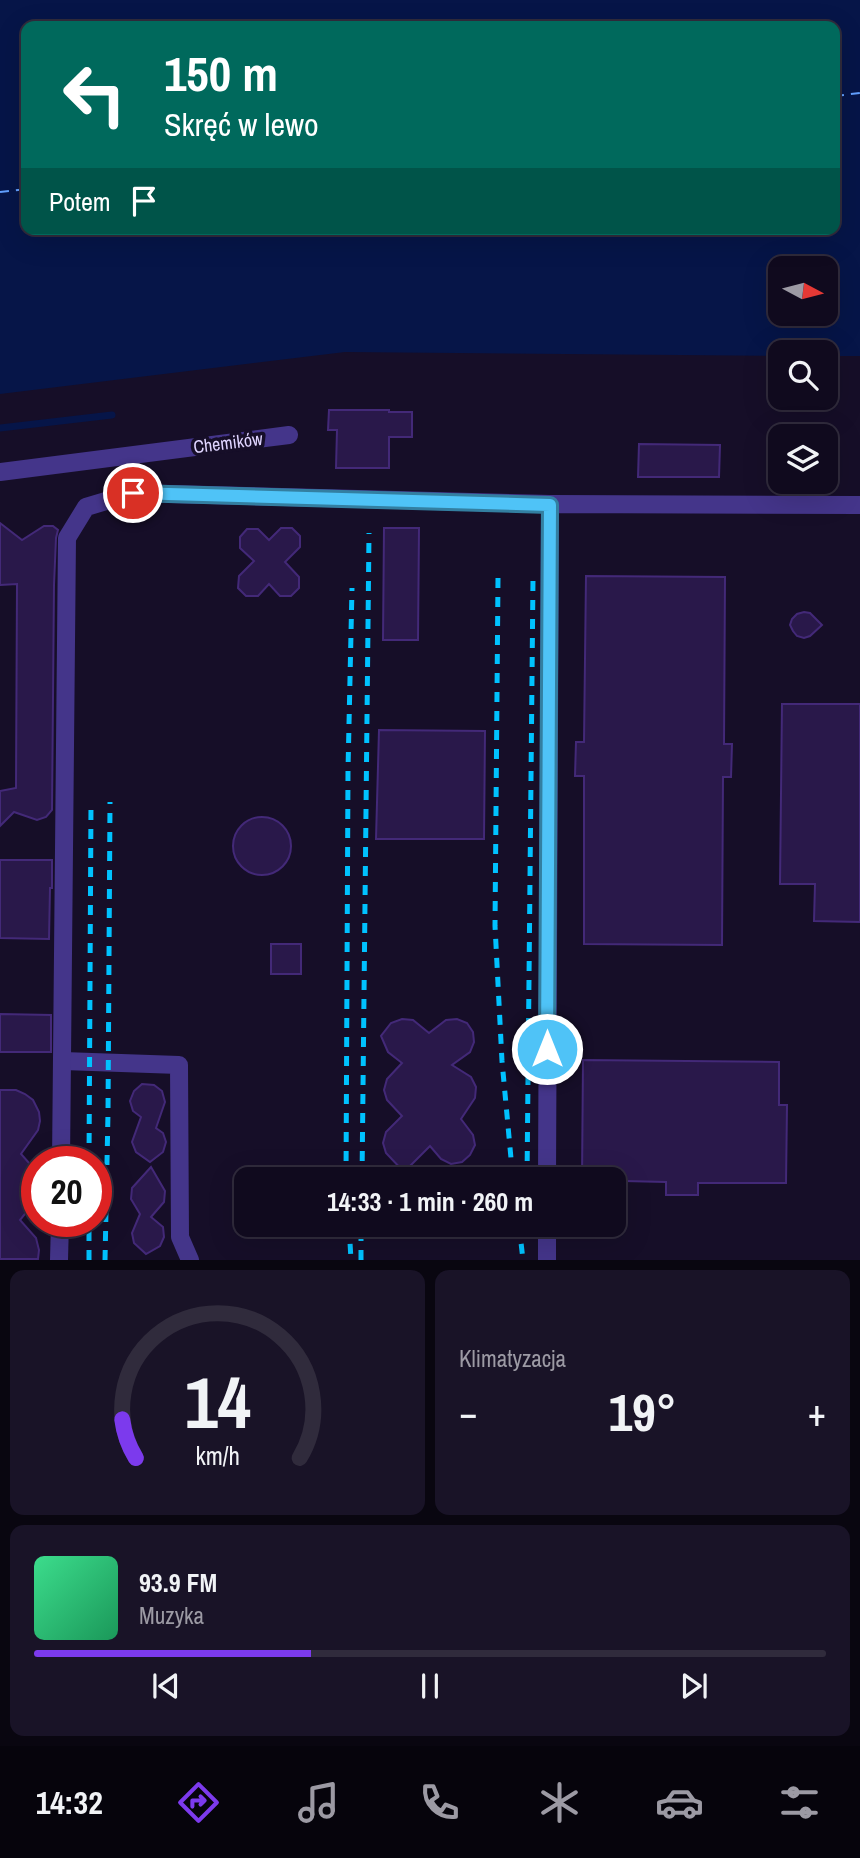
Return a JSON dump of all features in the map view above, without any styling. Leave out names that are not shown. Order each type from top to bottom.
[{"type":"lane","name":"Chemików","points":[[0,472],[289,435]]},
{"type":"lane","points":[[61,1146],[67,538],[86,507],[133,493],[550,505],[860,505]]},
{"type":"lane","points":[[547,1167],[550,505]]},
{"type":"lane","points":[[63,1061],[179,1065],[180,1237],[190,1259]]},
{"type":"lane","points":[[59,1259],[60,1237]]},
{"type":"lane","points":[[547,1237],[547,1259]]},
{"type":"shaded area","points":[[0,0],[860,0],[860,356],[838,356],[838,340],[768,340],[768,356],[345,352],[0,394]]},
{"type":"building","points":[[329,410],[412,412],[412,437],[389,437],[389,468],[336,468],[337,430],[328,430]]},
{"type":"building","points":[[639,444],[720,445],[719,477],[638,477]]},
{"type":"building","points":[[0,523],[22,540],[44,526],[53,526],[58,530],[54,585],[52,810],[46,817],[37,820],[14,812],[0,826],[0,791],[16,788],[17,584],[0,585]]},
{"type":"building","points":[[281,528],[292,528],[300,536],[300,547],[285,562],[299,577],[299,588],[291,596],[280,596],[269,584],[258,596],[246,596],[238,588],[239,576],[254,561],[240,548],[240,537],[247,529],[258,529],[269,540]]},
{"type":"building","points":[[384,528],[419,528],[418,640],[383,640]]},
{"type":"building","points":[[586,576],[725,577],[724,744],[732,744],[731,777],[723,777],[722,945],[584,944],[584,776],[575,776],[576,742],[584,742]]},
{"type":"building","points":[[810,613],[822,625],[804,638],[797,636],[790,625],[797,614]]},
{"type":"building","points":[[782,704],[860,704],[860,922],[814,921],[815,884],[780,884]]},
{"type":"building","points":[[379,730],[485,731],[484,839],[376,839]]},
{"type":"building","points":[[256,817],[268,817],[283,825],[291,840],[291,852],[283,867],[268,875],[256,875],[241,867],[233,852],[233,840],[241,825]]},
{"type":"building","points":[[0,860],[52,860],[49,939],[0,938]]},
{"type":"building","points":[[271,944],[301,944],[301,974],[271,974]]},
{"type":"building","points":[[0,1014],[51,1015],[51,1052],[0,1052]]},
{"type":"building","points":[[402,1019],[413,1020],[429,1033],[446,1020],[457,1019],[467,1023],[473,1032],[474,1042],[470,1052],[452,1065],[471,1077],[476,1087],[475,1098],[461,1119],[473,1135],[475,1145],[470,1155],[462,1162],[451,1164],[441,1159],[430,1146],[409,1167],[399,1167],[386,1153],[383,1143],[386,1132],[402,1116],[387,1100],[384,1090],[387,1079],[402,1063],[388,1052],[381,1036],[391,1023]]},
{"type":"building","points":[[583,1060],[779,1062],[779,1105],[787,1105],[786,1183],[698,1183],[698,1195],[666,1195],[666,1182],[626,1181],[626,1167],[582,1167]]},
{"type":"building","points":[[142,1084],[154,1085],[162,1091],[165,1102],[156,1128],[163,1133],[166,1142],[163,1152],[150,1162],[136,1152],[132,1142],[141,1117],[133,1111],[130,1101],[134,1091]]},
{"type":"building","points":[[0,1090],[16,1090],[33,1100],[39,1112],[38,1130],[27,1146],[21,1146],[20,1220],[21,1237],[35,1237],[39,1250],[38,1259],[0,1259]]},
{"type":"building","points":[[151,1167],[165,1191],[164,1202],[151,1217],[163,1227],[164,1237],[160,1246],[146,1254],[134,1243],[132,1233],[140,1214],[131,1199],[132,1188]]},
{"type":"waterway","points":[[0,428],[112,415]]},
{"type":"ferry route","points":[[840,95],[860,93]]},
{"type":"ferry route","points":[[0,192],[21,190]]},
{"type":"railway","points":[[362,1167],[369,533]]},
{"type":"railway","points":[[498,578],[495,926],[502,1061],[512,1167]]},
{"type":"railway","points":[[527,1167],[533,578]]},
{"type":"railway","points":[[346,1167],[348,770],[352,588]]},
{"type":"railway","points":[[105,1260],[110,802]]},
{"type":"railway","points":[[89,1146],[91,803]]},
{"type":"railway","points":[[89,1237],[89,1260]]},
{"type":"railway","points":[[350,1237],[351,1260]]},
{"type":"railway","points":[[361,1237],[361,1260]]},
{"type":"railway","points":[[520,1237],[523,1260]]},
{"type":"route","points":[[133,493],[550,505],[547,1049]]}]
